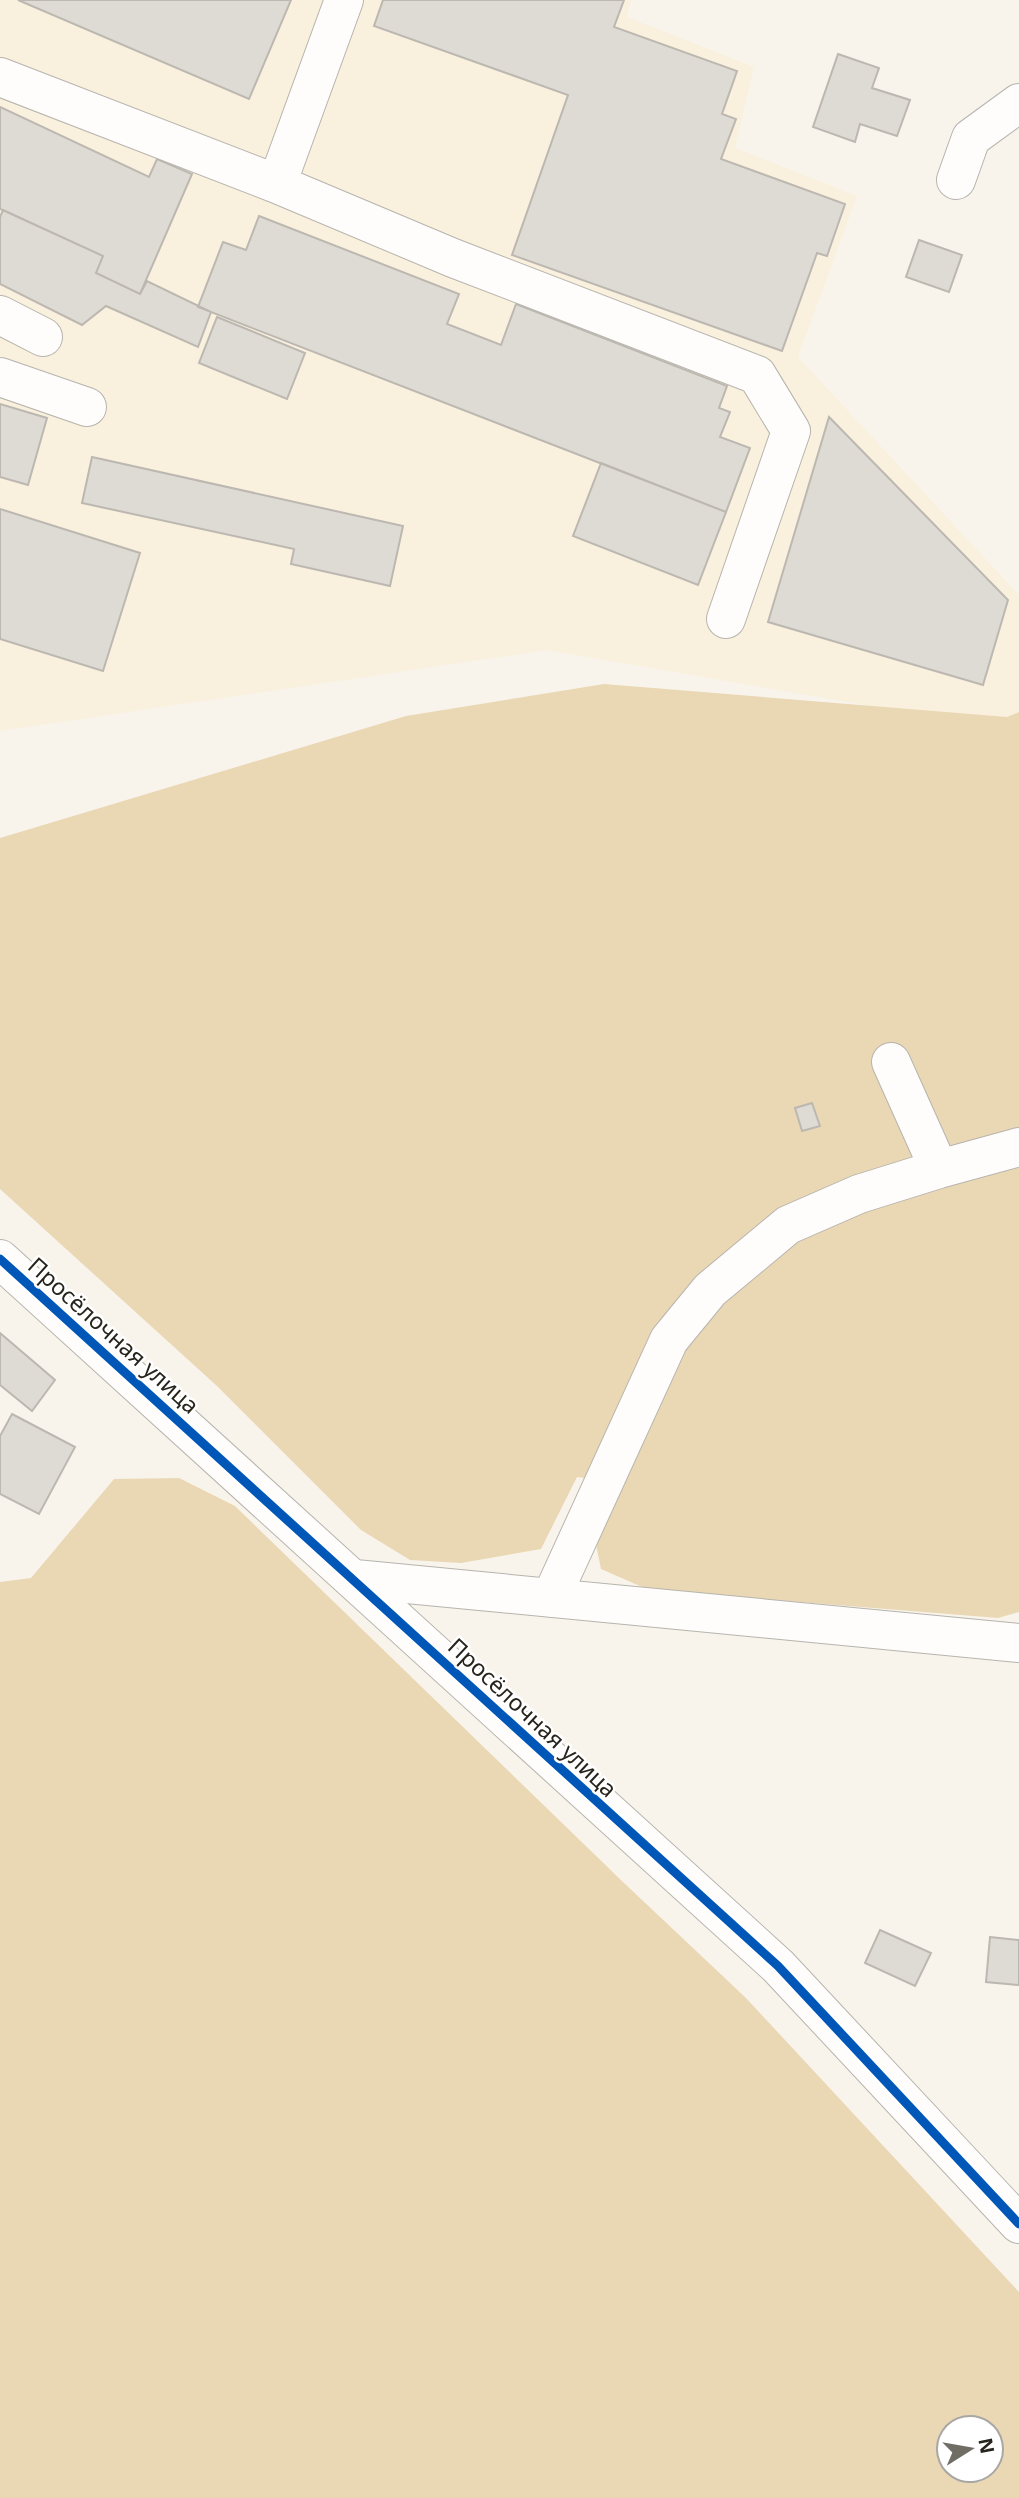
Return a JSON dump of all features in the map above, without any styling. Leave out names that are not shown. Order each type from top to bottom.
[{"type":"street","points":[[277,184],[344,0]]},
{"type":"street","points":[[0,77],[277,184],[453,258],[757,375],[791,430],[726,619]]},
{"type":"street","points":[[956,180],[971,138],[1019,103]]},
{"type":"street","points":[[0,315],[43,337]]},
{"type":"street","points":[[0,377],[87,407]]},
{"type":"street","points":[[891,1062],[939,1169]]},
{"type":"street","points":[[551,1598],[669,1340],[710,1290],[788,1225],[859,1194],[1019,1147]]},
{"type":"street","name":"Просёлочная улица","points":[[0,1259],[778,1966],[1019,2224]]},
{"type":"street","points":[[355,1579],[1019,1643]]},
{"type":"shaded area","points":[[0,0],[631,0],[627,17],[754,67],[735,148],[857,196],[798,357],[1019,595],[1019,720],[1015,731],[547,650],[0,731]]},
{"type":"shaded area","points":[[604,684],[1007,717],[1019,712],[1019,1612],[998,1618],[649,1590],[601,1569],[595,1540],[624,1484],[577,1477],[541,1549],[461,1563],[410,1560],[361,1530],[217,1386],[0,1189],[0,838],[406,716]]},
{"type":"shaded area","points":[[179,1478],[235,1506],[746,1998],[1019,2292],[1019,2498],[0,2498],[0,1582],[31,1578],[114,1479]]},
{"type":"building","points":[[18,0],[291,0],[249,99]]},
{"type":"building","points":[[383,0],[624,0],[614,27],[737,71],[722,114],[736,119],[721,159],[845,204],[827,256],[817,253],[782,351],[512,255],[568,95],[374,26]]},
{"type":"building","points":[[838,54],[879,68],[872,88],[910,100],[897,136],[860,124],[855,142],[813,127]]},
{"type":"building","points":[[0,107],[149,177],[157,159],[192,174],[140,294],[96,273],[103,256],[0,209]]},
{"type":"building","points":[[3,210],[103,256],[96,273],[140,294],[147,281],[211,312],[198,347],[106,306],[82,325],[0,284],[0,217]]},
{"type":"building","points":[[259,216],[459,294],[447,324],[501,345],[516,304],[727,386],[719,408],[730,412],[720,437],[750,448],[726,512],[198,307],[223,242],[246,250]]},
{"type":"building","points":[[919,240],[962,255],[949,292],[906,277]]},
{"type":"building","points":[[217,317],[305,353],[287,399],[199,363]]},
{"type":"building","points":[[0,404],[47,418],[28,485],[0,477]]},
{"type":"building","points":[[829,417],[1008,600],[983,685],[768,622]]},
{"type":"building","points":[[92,457],[403,526],[390,586],[291,564],[294,549],[82,503]]},
{"type":"building","points":[[601,463],[726,512],[698,585],[573,536]]},
{"type":"building","points":[[0,509],[140,553],[103,671],[0,639]]},
{"type":"building","points":[[812,1103],[820,1126],[802,1131],[795,1108]]},
{"type":"building","points":[[0,1333],[55,1380],[32,1411],[0,1385]]},
{"type":"building","points":[[12,1414],[75,1447],[39,1514],[0,1494],[0,1436]]},
{"type":"building","points":[[880,1930],[931,1953],[915,1986],[865,1963]]},
{"type":"building","points":[[990,1937],[1019,1940],[1019,1985],[986,1982]]},
{"type":"cycle path","points":[[0,1259],[778,1966],[1019,2224]]}]
